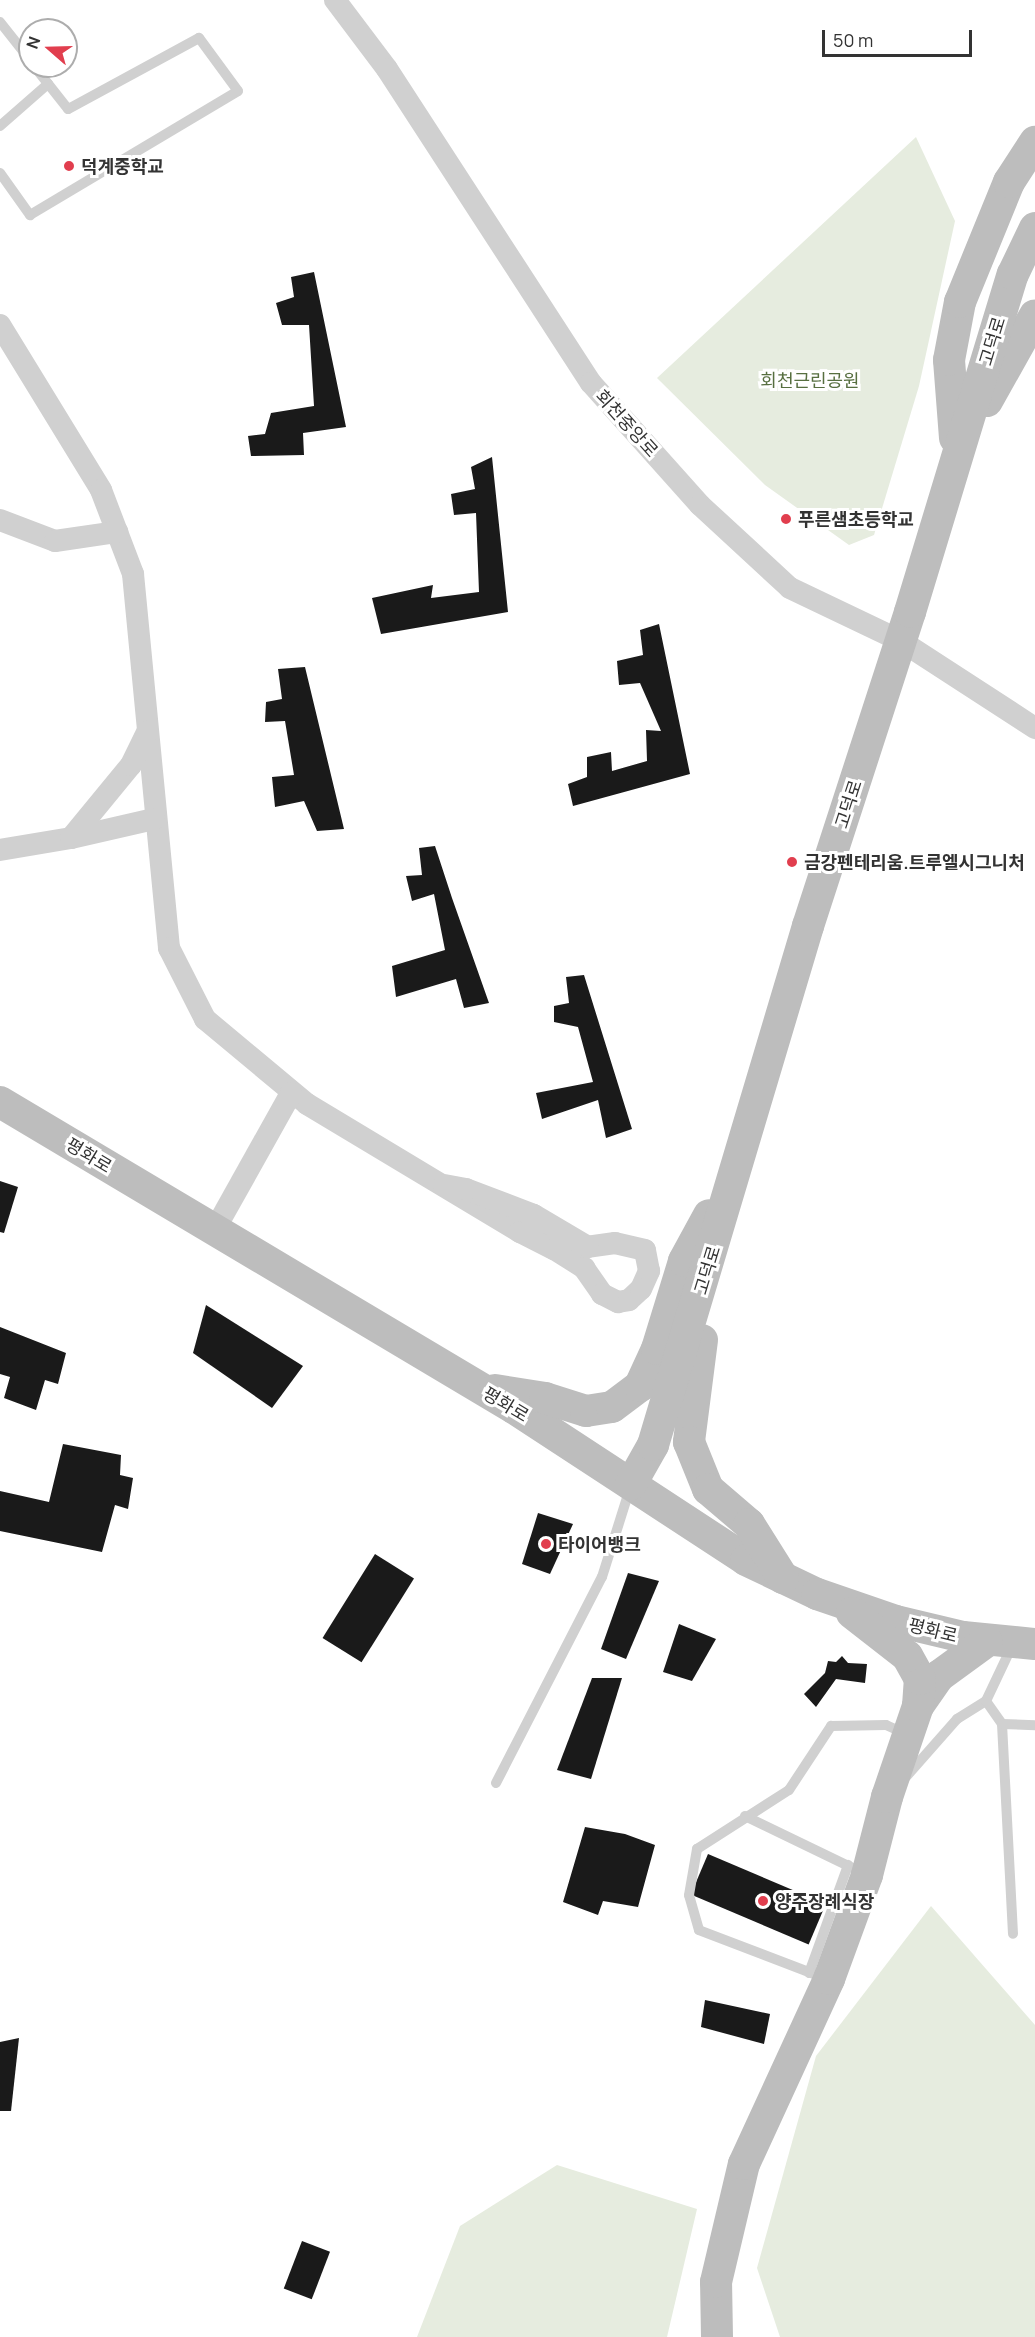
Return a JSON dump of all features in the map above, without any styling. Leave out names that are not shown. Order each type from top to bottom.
[{"type":"main road","points":[[956,454],[949,360],[960,302],[1009,182],[1035,142]]},
{"type":"main road","name":"고덕로","points":[[631,1484],[650,1454],[808,926],[901,641],[1012,274],[1035,228]]},
{"type":"main road","points":[[956,454],[1035,315]]},
{"type":"main road","name":"평화로","points":[[0,1102],[478,1388],[631,1484],[746,1560],[784,1579],[896,1621],[1012,1643]]},
{"type":"main road","points":[[478,1388],[545,1398],[586,1410],[612,1407],[640,1386],[657,1349],[684,1261],[740,1159]]},
{"type":"main road","points":[[718,1232],[689,1442],[708,1489],[749,1524],[784,1579]]},
{"type":"main road","points":[[717,2337],[716,2282],[744,2164],[819,1976],[887,1797],[913,1721],[920,1679],[907,1656],[877,1636],[841,1602]]},
{"type":"main road","points":[[913,1721],[939,1676],[1012,1643]]},
{"type":"street","name":"회천중앙로","points":[[334,0],[387,69],[591,383],[700,505],[790,588],[901,641],[1035,728]]},
{"type":"street","points":[[0,325],[101,490],[133,574],[154,819],[169,948],[205,1019],[291,1093],[444,1185],[584,1269],[602,1294],[618,1302],[628,1300],[641,1288],[649,1271],[645,1250],[615,1243],[588,1247],[534,1215],[466,1189],[444,1185]]},
{"type":"street","points":[[0,520],[55,541],[117,532]]},
{"type":"street","points":[[71,838],[131,765],[147,731]]},
{"type":"street","points":[[0,850],[71,838],[154,819]]},
{"type":"street","points":[[214,1231],[291,1093]]},
{"type":"lane","points":[[0,22],[18,45]]},
{"type":"lane","points":[[0,172],[30,215],[238,91],[199,38],[68,109],[43,78]]},
{"type":"lane","points":[[0,126],[48,84]]},
{"type":"lane","points":[[496,1783],[602,1577],[631,1484]]},
{"type":"lane","points":[[887,1797],[957,1719],[986,1701],[1012,1643]]},
{"type":"lane","points":[[986,1701],[1002,1724],[1013,1934]]},
{"type":"lane","points":[[819,1976],[699,1930],[689,1895],[697,1849],[745,1816],[789,1790],[831,1726],[886,1725],[913,1721]]},
{"type":"lane","points":[[1002,1724],[1035,1725]]},
{"type":"lane","points":[[745,1816],[858,1870]]},
{"type":"green space","name":"회천근린공원","points":[[916,137],[955,221],[919,386],[874,535],[849,545],[765,485],[657,378]]},
{"type":"green space","points":[[931,1906],[1035,2025],[1035,2337],[780,2337],[757,2268],[816,2056]]},
{"type":"green space","points":[[557,2165],[697,2209],[667,2337],[417,2337],[460,2226]]},
{"type":"building","points":[[314,272],[346,427],[303,433],[304,455],[251,456],[248,436],[265,434],[271,413],[314,406],[309,325],[282,325],[276,303],[294,297],[291,277]]},
{"type":"building","points":[[492,457],[508,612],[381,634],[372,598],[433,585],[431,598],[479,592],[476,513],[454,515],[451,494],[475,489],[471,467]]},
{"type":"building","points":[[659,624],[690,774],[573,806],[568,784],[587,777],[587,757],[611,752],[612,771],[647,761],[646,730],[661,731],[640,683],[619,685],[617,661],[643,655],[640,630]]},
{"type":"building","points":[[305,667],[344,829],[317,831],[304,801],[275,807],[272,777],[294,775],[285,721],[265,722],[266,702],[282,699],[278,669]]},
{"type":"building","points":[[435,846],[489,1003],[464,1008],[456,979],[396,997],[392,966],[445,950],[434,894],[412,901],[406,876],[422,875],[419,848]]},
{"type":"building","points":[[584,975],[632,1129],[606,1138],[598,1100],[542,1119],[536,1093],[593,1082],[578,1027],[554,1022],[554,1006],[569,1003],[566,977]]},
{"type":"building","points":[[0,1181],[18,1187],[4,1233],[0,1232]]},
{"type":"building","points":[[206,1305],[303,1366],[272,1408],[193,1353]]},
{"type":"building","points":[[0,1327],[66,1353],[58,1384],[45,1380],[36,1410],[4,1398],[10,1377],[0,1374]]},
{"type":"building","points":[[63,1444],[121,1455],[120,1475],[133,1478],[128,1509],[115,1505],[102,1552],[0,1531],[0,1491],[49,1502]]},
{"type":"building","name":"타이어뱅크","points":[[538,1513],[573,1524],[550,1574],[522,1564]]},
{"type":"building","points":[[375,1554],[414,1578],[362,1662],[323,1638]]},
{"type":"building","points":[[628,1573],[659,1581],[626,1659],[601,1649]]},
{"type":"building","points":[[679,1624],[716,1639],[692,1681],[663,1672]]},
{"type":"building","points":[[842,1656],[848,1663],[867,1664],[865,1683],[836,1679],[816,1707],[804,1694],[825,1673],[828,1661],[836,1662]]},
{"type":"building","points":[[592,1678],[622,1678],[591,1779],[557,1770]]},
{"type":"building","points":[[585,1827],[625,1834],[655,1845],[638,1907],[603,1901],[598,1915],[563,1902]]},
{"type":"building","name":"양주장례식장","points":[[708,1854],[826,1904],[809,1945],[691,1895]]},
{"type":"building","points":[[705,2000],[770,2014],[764,2044],[701,2027]]},
{"type":"building","points":[[19,2038],[11,2111],[0,2111],[0,2042]]},
{"type":"building","points":[[302,2241],[330,2252],[312,2299],[284,2289]]},
{"type":"place","name":"덕계중학교","points":[[69,166]]},
{"type":"place","name":"푸른샘초등학교","points":[[786,519]]},
{"type":"place","name":"금강펜테리움.트루엘시그니처","points":[[792,862]]},
{"type":"place","name":"타이어뱅크","points":[[546,1544]]},
{"type":"place","name":"양주장례식장","points":[[763,1901]]}]
